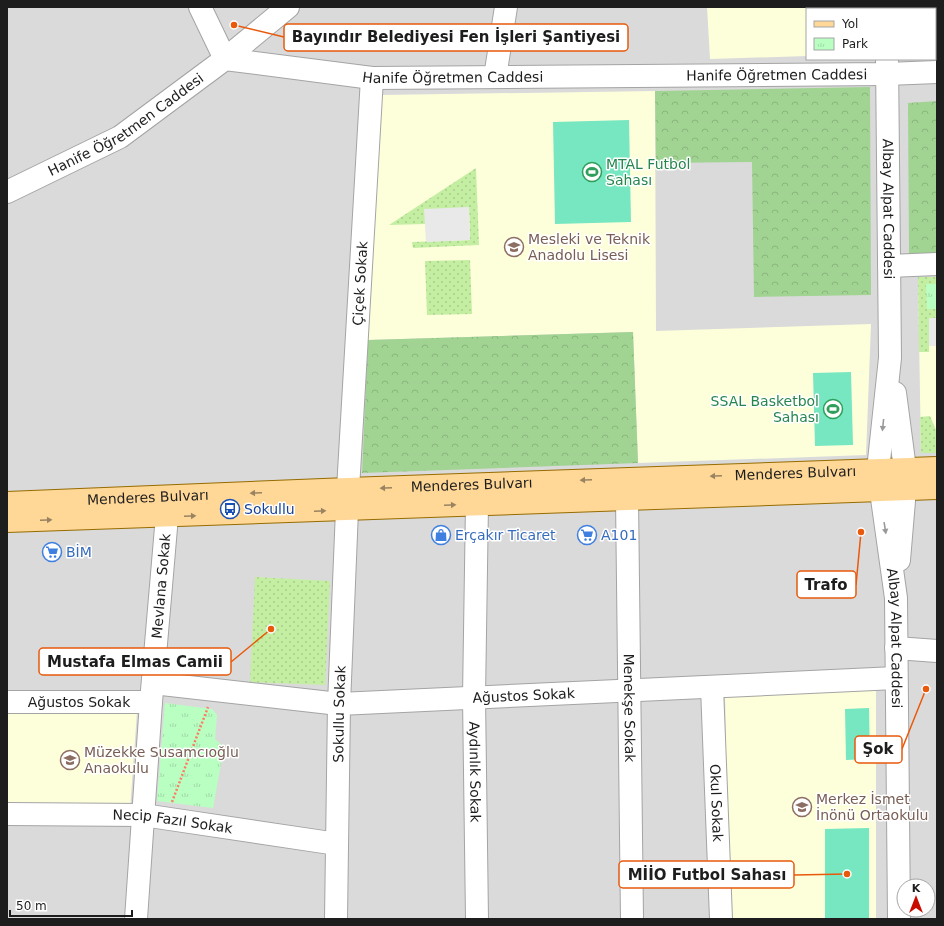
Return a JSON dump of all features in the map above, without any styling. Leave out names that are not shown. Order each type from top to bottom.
[{"type":"main road","name":"Menderes Bulvarı","points":[[7,503],[347,500],[879,480],[905,479],[937,468]]},
{"type":"main road","name":"Menderes Bulvarı","points":[[905,479],[937,488]]},
{"type":"main road","name":"Menderes Bulvarı","points":[[7,521],[167,516],[347,500],[477,504],[627,498],[879,480]]},
{"type":"street","points":[[200,7],[225,59],[288,7]]},
{"type":"street","points":[[496,77],[506,7]]},
{"type":"street","name":"Hanife Öğretmen Caddesi","points":[[7,192],[120,137],[225,59],[372,78],[496,77],[887,67],[937,72]]},
{"type":"street","name":"Albay Alpat Caddesi","points":[[887,67],[890,358],[879,480],[896,598]]},
{"type":"street","name":"Çiçek Sokak","points":[[347,500],[372,78]]},
{"type":"street","points":[[889,266],[937,264]]},
{"type":"street","name":"Albay Alpat Caddesi","points":[[890,358],[905,479],[896,598],[899,919]]},
{"type":"street","name":"Menekşe Sokak","points":[[627,498],[632,919]]},
{"type":"street","name":"Sokullu Sokak","points":[[336,919],[339,704],[347,500]]},
{"type":"street","name":"Aydınlık Sokak","points":[[477,504],[474,697],[477,919]]},
{"type":"street","name":"Mevlana Sokak","points":[[136,919],[152,692],[167,516]]},
{"type":"street","points":[[896,648],[937,651]]},
{"type":"street","name":"Ağustos Sokak","points":[[7,702],[152,692],[214,690],[339,704],[896,678]]},
{"type":"street","name":"Okul Sokak","points":[[712,687],[721,919]]},
{"type":"street","name":"Necip Fazıl Sokak","points":[[7,814],[143,815],[337,844]]},
{"type":"path","points":[[166,818],[214,690]]},
{"type":"shaded area","points":[[7,7],[937,7],[937,919],[7,919]]},
{"type":"shaded area","points":[[707,7],[872,7],[806,8],[806,56],[710,59]]},
{"type":"shaded area","name":"Mesleki ve Teknik Anadolu Lisesi","points":[[655,91],[656,331],[871,324],[866,455],[638,463],[633,332],[368,340],[381,95]]},
{"type":"shaded area","points":[[469,207],[470,240],[426,242],[424,209]]},
{"type":"shaded area","points":[[918,277],[937,277],[937,453],[921,453]]},
{"type":"shaded area","points":[[929,318],[937,318],[937,346],[929,346]]},
{"type":"shaded area","name":"Merkez İsmet İnönü Ortaokulu","points":[[876,688],[876,919],[729,919],[725,694]]},
{"type":"shaded area","name":"Müzekke Susamcıoğlu Anaokulu","points":[[7,712],[137,712],[130,810],[7,808]]},
{"type":"green space","points":[[870,87],[871,295],[754,297],[752,162],[656,163],[655,91]]},
{"type":"green space","points":[[937,101],[937,253],[909,254],[908,103]]},
{"type":"green space","name":"MTAL Futbol Sahası","points":[[629,120],[631,222],[555,224],[553,122]]},
{"type":"green space","points":[[476,168],[479,245],[413,248],[412,242],[470,240],[469,207],[425,224],[389,225]]},
{"type":"green space","points":[[470,260],[472,314],[427,315],[425,261]]},
{"type":"green space","points":[[918,277],[937,277],[937,318],[929,318],[929,352],[919,352]]},
{"type":"green space","points":[[926,284],[937,284],[937,309],[927,309]]},
{"type":"green space","points":[[633,332],[638,463],[362,473],[368,340]]},
{"type":"green space","name":"SSAL Basketbol Sahası","points":[[851,372],[853,445],[815,446],[813,373]]},
{"type":"green space","points":[[930,416],[937,432],[937,453],[921,453],[920,417]]},
{"type":"green space","points":[[255,577],[330,581],[325,685],[250,682]]},
{"type":"green space","points":[[165,703],[212,709],[217,715],[215,739],[224,747],[213,808],[157,801]]},
{"type":"green space","points":[[869,708],[870,759],[846,760],[845,709]]},
{"type":"green space","points":[[869,828],[869,919],[825,919],[825,829]]},
{"type":"place","name":"Bayındır Belediyesi Fen İşleri Şantiyesi","points":[[234,25]]},
{"type":"place","name":"MTAL Futbol Sahası","points":[[592,172]]},
{"type":"place","name":"Mesleki ve Teknik Anadolu Lisesi","points":[[514,247]]},
{"type":"place","name":"SSAL Basketbol Sahası","points":[[833,409]]},
{"type":"place","name":"Sokullu","points":[[230,509]]},
{"type":"place","name":"Trafo","points":[[861,532]]},
{"type":"place","name":"Erçakır Ticaret","points":[[441,535]]},
{"type":"place","name":"A101","points":[[587,535]]},
{"type":"place","name":"BİM","points":[[52,552]]},
{"type":"place","name":"Mustafa Elmas Camii","points":[[271,629]]},
{"type":"place","name":"Şok","points":[[926,689]]},
{"type":"place","name":"Müzekke Susamcıoğlu Anaokulu","points":[[70,760]]},
{"type":"place","name":"Merkez İsmet İnönü Ortaokulu","points":[[802,807]]},
{"type":"place","name":"MİİO Futbol Sahası","points":[[847,874]]}]
